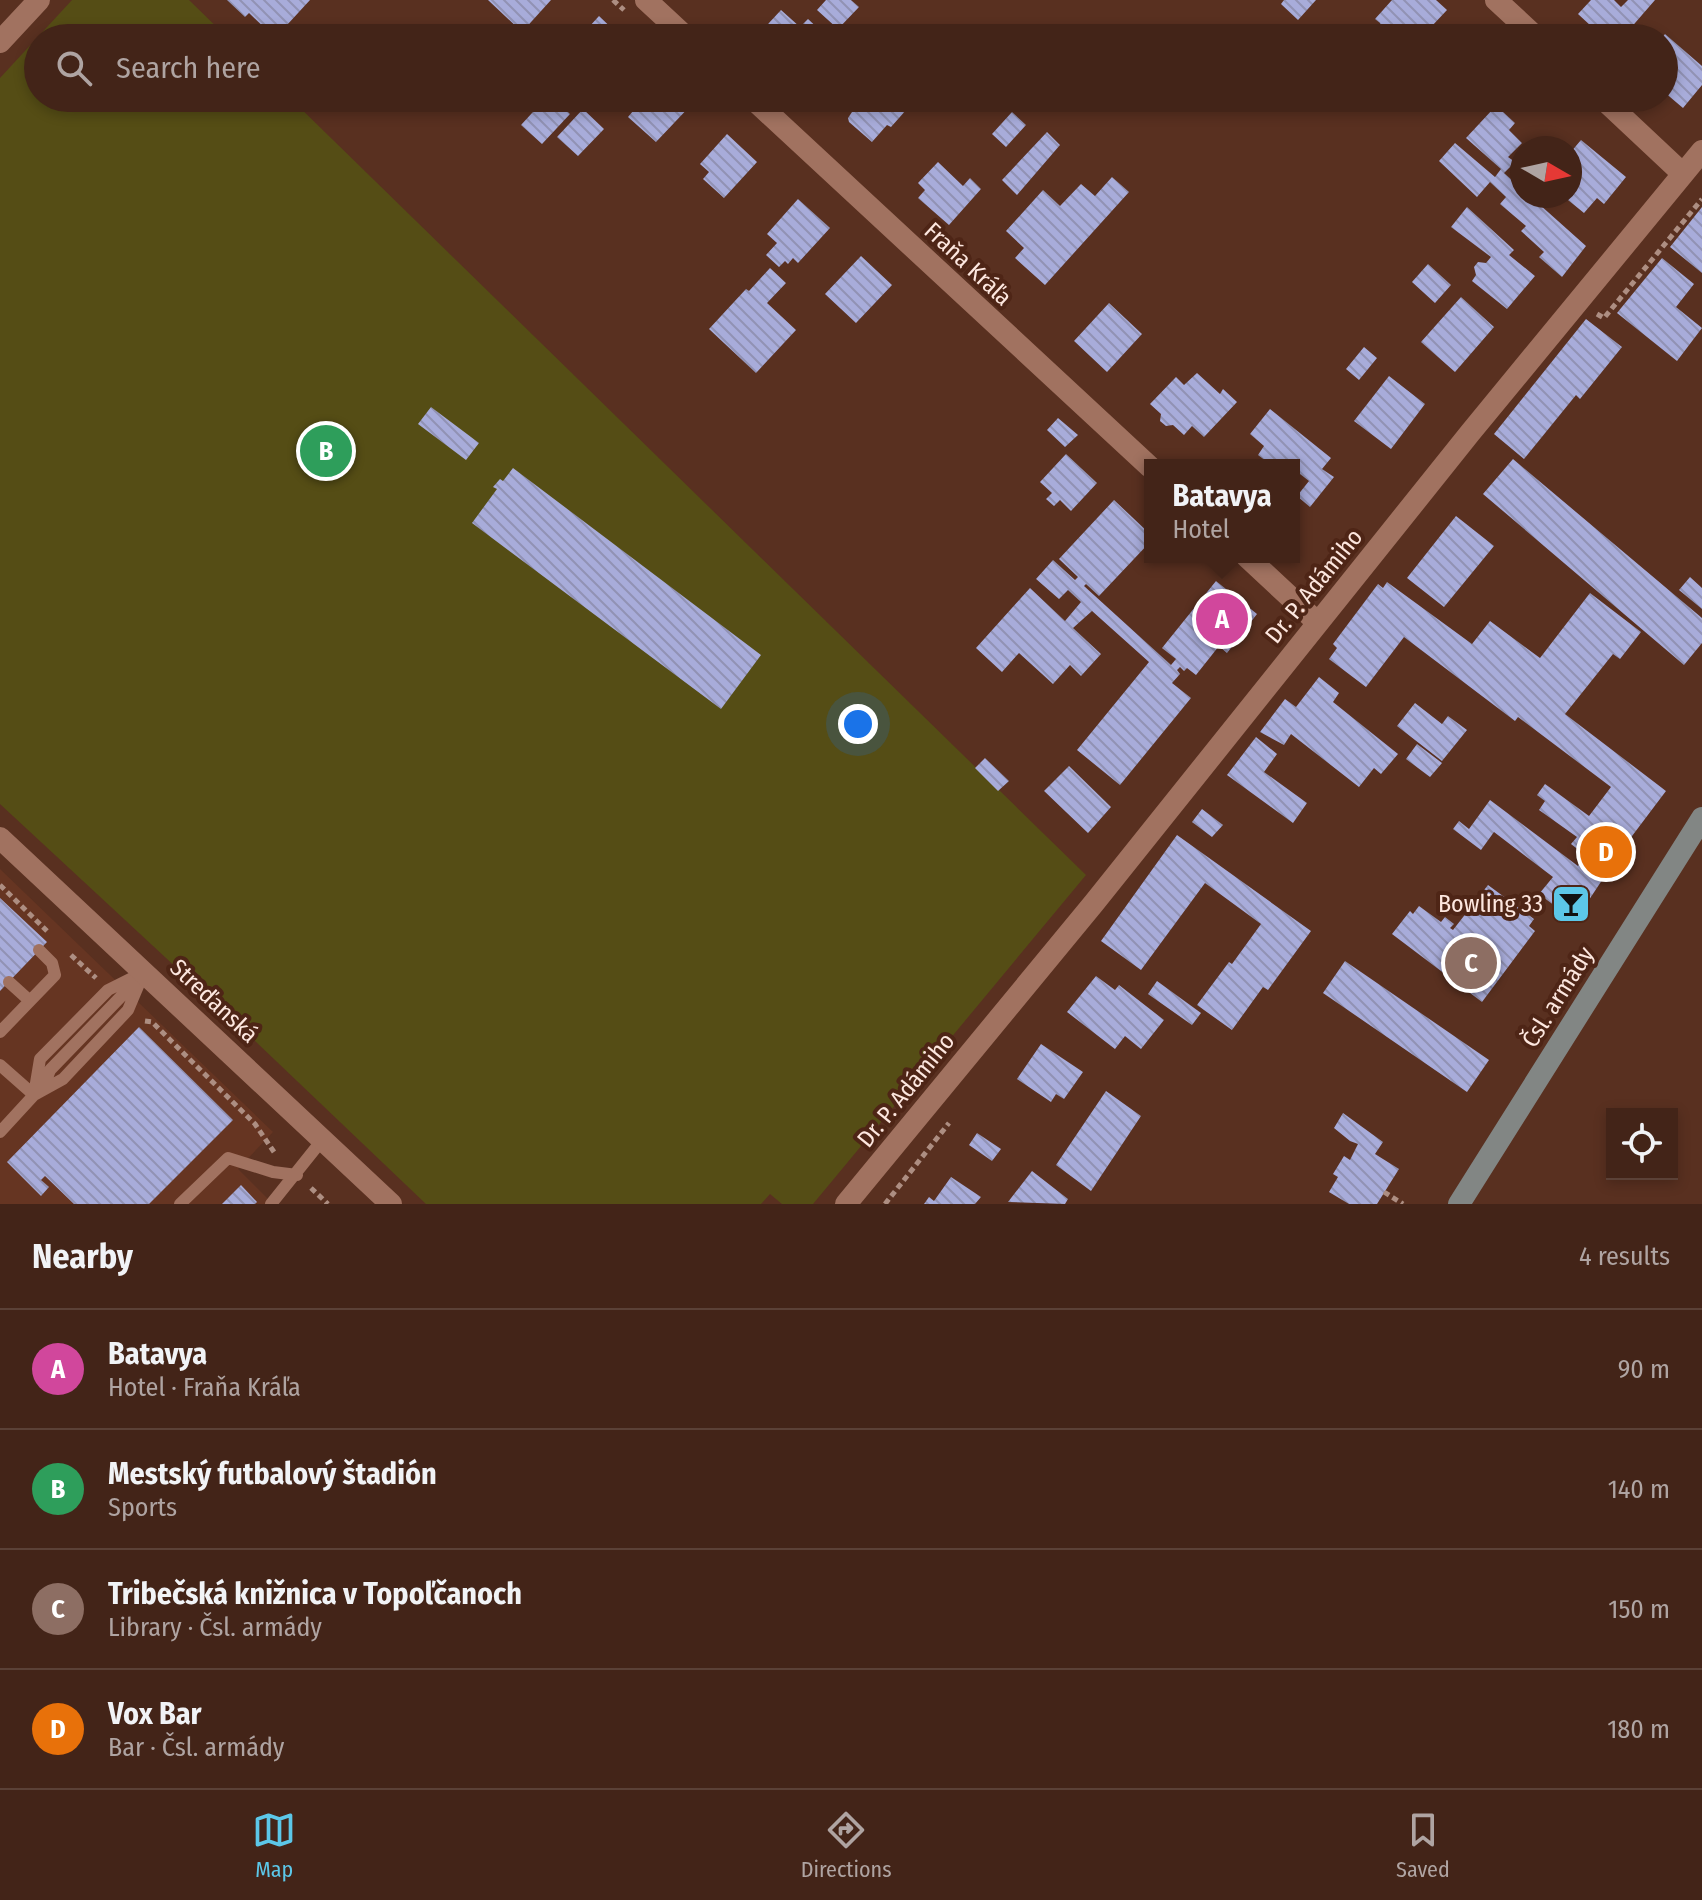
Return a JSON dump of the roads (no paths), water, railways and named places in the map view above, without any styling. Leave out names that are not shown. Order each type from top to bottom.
[{"type":"main road","name":"Čsl. armády","points":[[1459,1204],[1702,818]]},
{"type":"street","points":[[0,42],[39,0]]},
{"type":"street","points":[[646,0],[672,24]]},
{"type":"street","points":[[1496,0],[1522,24]]},
{"type":"street","name":"Fraňa Kráľa","points":[[767,112],[1144,461]]},
{"type":"street","points":[[1617,112],[1683,174]]},
{"type":"street","name":"Dr. P. Adámiho","points":[[846,1204],[1094,903],[1702,151]]},
{"type":"street","points":[[1253,563],[1318,623]]},
{"type":"street","name":"Streďanská","points":[[0,838],[391,1204]]},
{"type":"lane","points":[[0,1032],[55,975],[52,963],[39,950]]},
{"type":"lane","points":[[0,1132],[38,1092],[50,1070],[144,972]]},
{"type":"lane","points":[[9,982],[30,1001]]},
{"type":"lane","points":[[0,1065],[38,1092]]},
{"type":"lane","points":[[271,1204],[323,1139]]},
{"type":"lane","points":[[180,1204],[228,1158],[273,1172],[297,1175]]},
{"type":"place","name":"Mestský futbalový štadión","points":[[326,451]]},
{"type":"place","name":"Batavya","points":[[1222,619]]},
{"type":"place","name":"Vox Bar","points":[[1606,852]]},
{"type":"place","name":"Bowling 33","points":[[1571,904]]},
{"type":"place","name":"Tribečská knižnica v Topoľčanoch","points":[[1471,963]]}]
